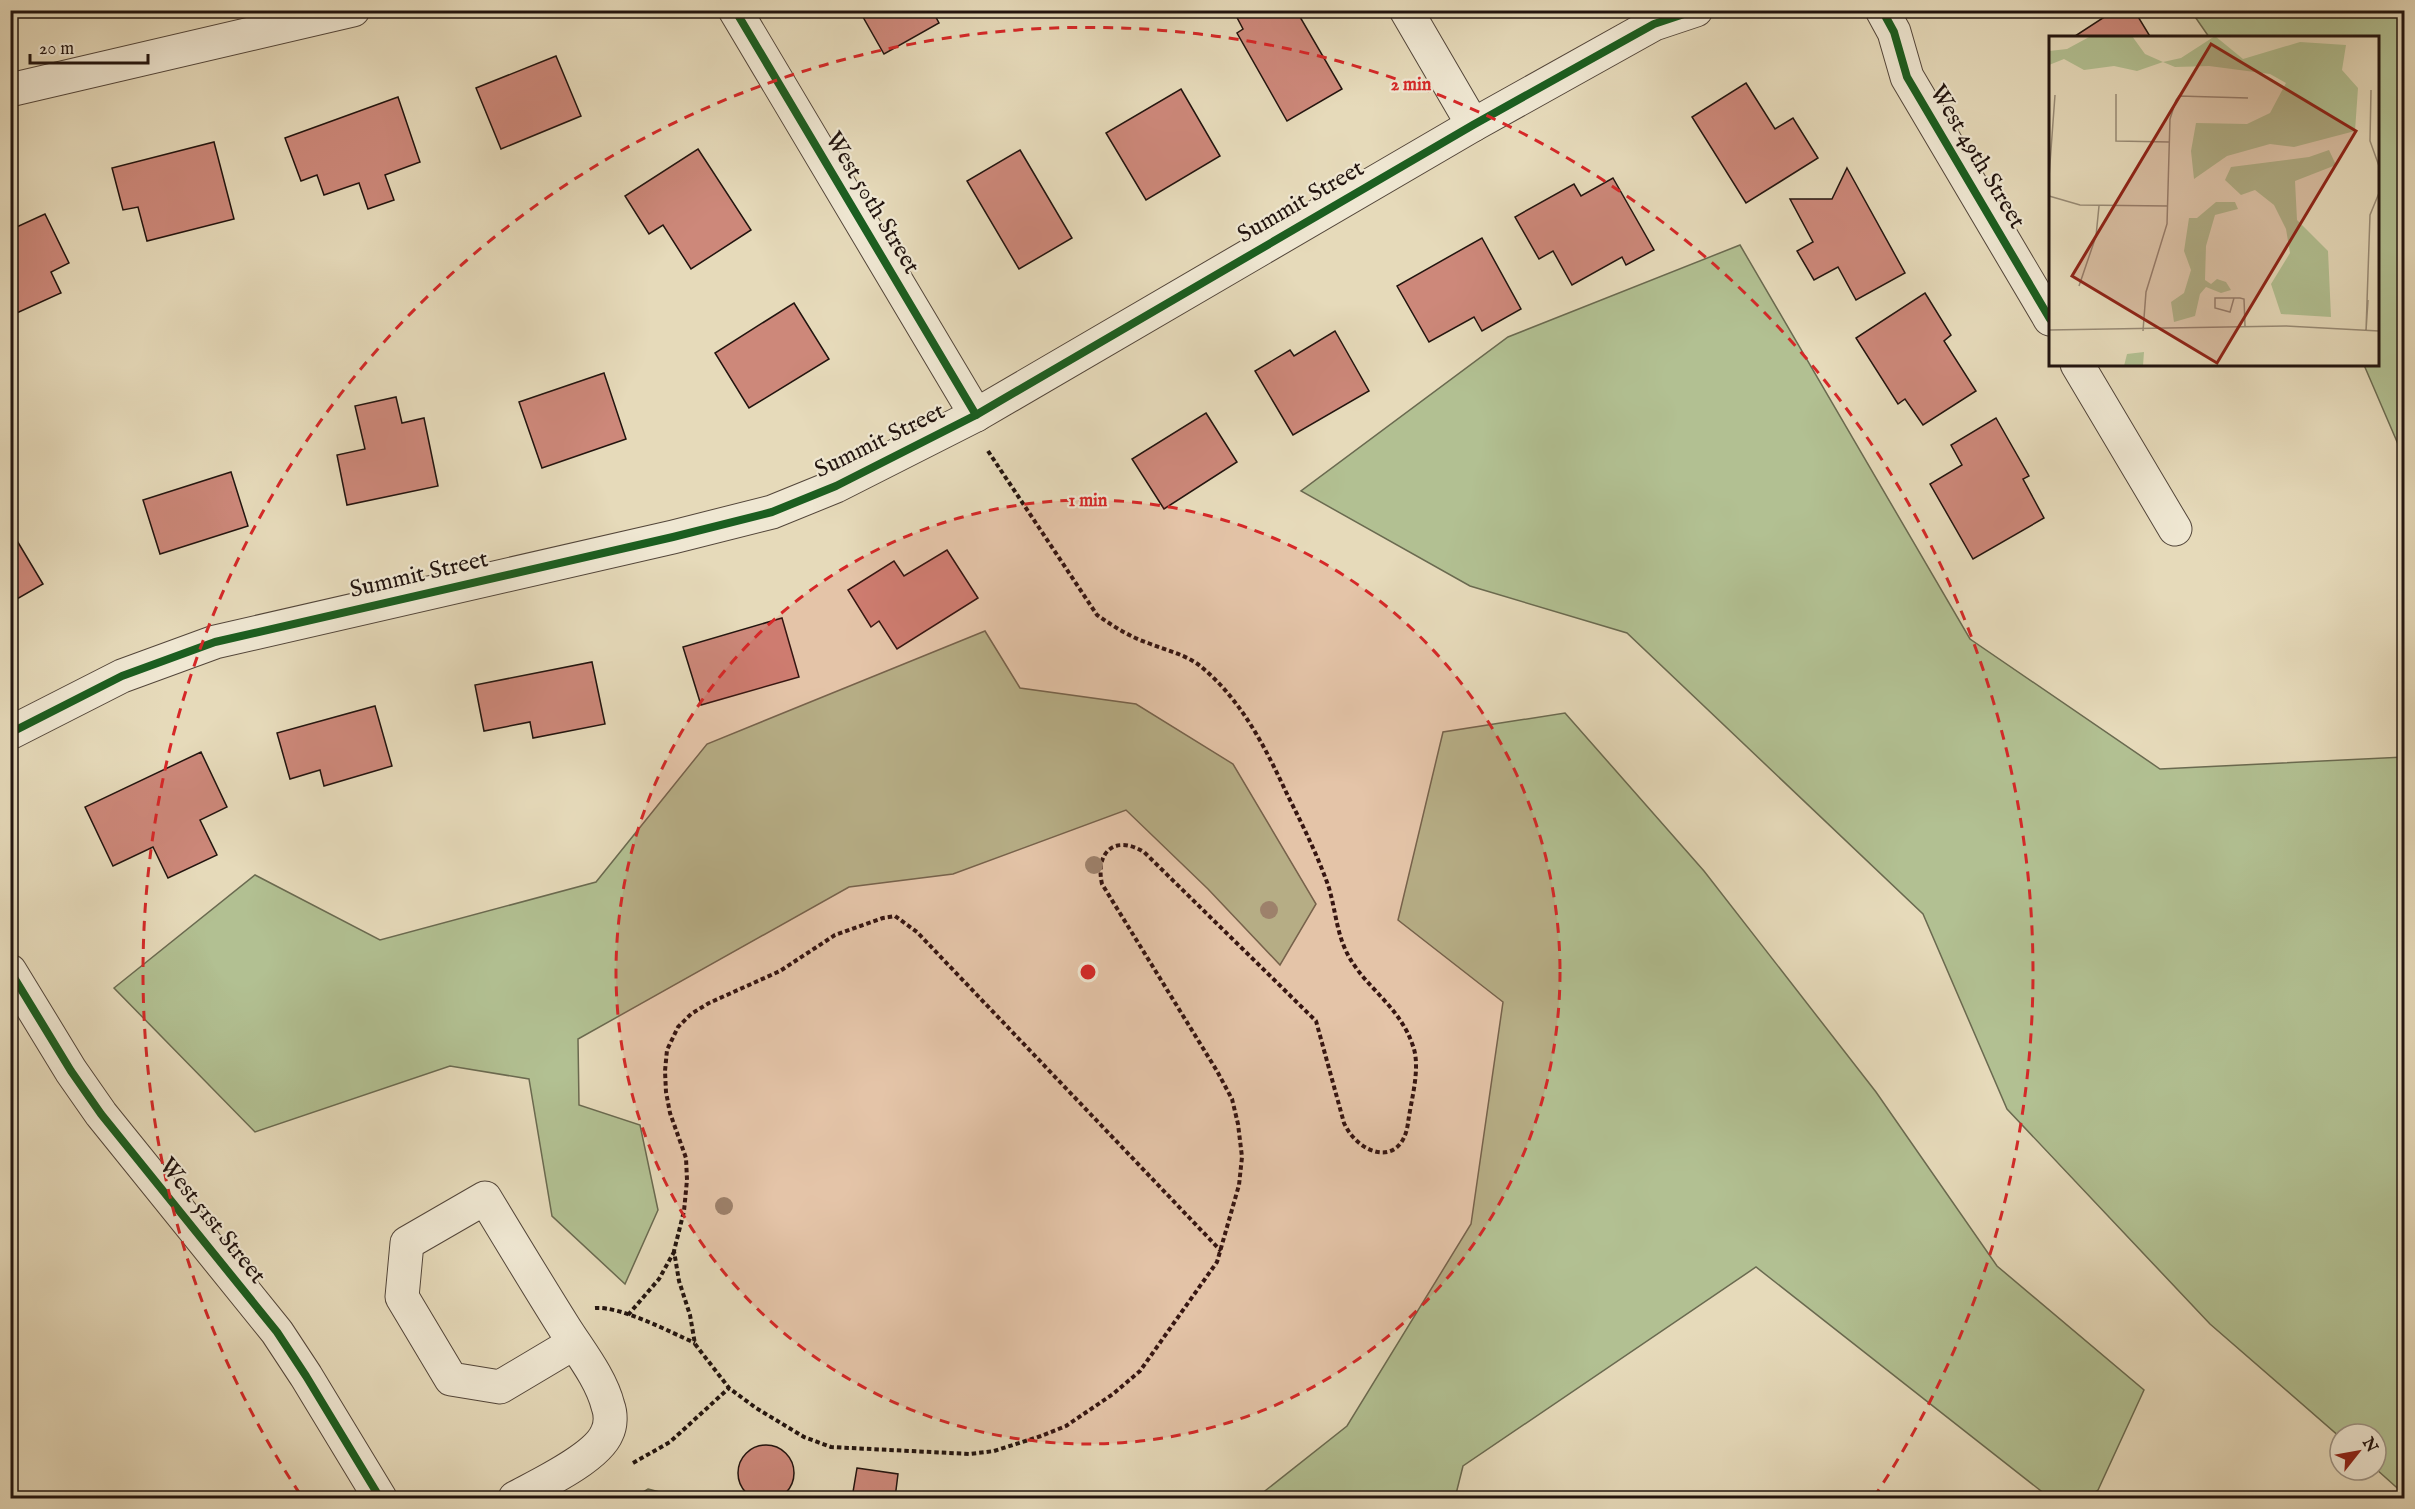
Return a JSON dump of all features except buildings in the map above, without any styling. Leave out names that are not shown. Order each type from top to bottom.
[{"type":"street","points":[[10,90],[352,10]]},
{"type":"street","name":"West 50th Street","points":[[735,10],[976,415]]},
{"type":"street","points":[[1406,10],[1473,125]]},
{"type":"street","name":"Summit Street","points":[[10,733],[122,676],[215,642],[661,540],[772,512],[836,486],[976,415],[1473,125],[1654,24],[1696,10]]},
{"type":"street","name":"West 49th Street","points":[[1882,10],[1894,32],[1906,77],[2049,317]]},
{"type":"street","points":[[2078,366],[2175,529]]},
{"type":"street","name":"West 51st Street","points":[[10,971],[71,1071],[101,1114],[277,1332],[380,1498]]},
{"type":"street","points":[[515,1498],[577,1463],[599,1446],[608,1433],[610,1420],[609,1407],[601,1388],[485,1198],[407,1243],[402,1297],[451,1379],[500,1387],[568,1334]]},
{"type":"path","points":[[674,1251],[695,1344],[729,1388],[804,1437],[831,1447],[970,1454],[994,1451],[1066,1426],[1113,1394],[1140,1371],[1218,1262],[1239,1185],[1242,1157],[1232,1099],[1102,884],[1101,861],[1107,851],[1119,844],[1133,845],[1144,852],[1316,1021],[1344,1123],[1350,1136],[1368,1150],[1379,1153],[1392,1150],[1400,1144],[1407,1131],[1415,1070],[1414,1049],[1406,1028],[1393,1008],[1355,966],[1346,951],[1328,886],[1305,830],[1266,749],[1249,721],[1231,696],[1204,668],[1169,649],[1149,644],[1119,630],[1097,615],[986,448]]},
{"type":"path","points":[[628,1316],[659,1279],[674,1251],[684,1211],[687,1180],[686,1158],[670,1113],[665,1071],[667,1050],[678,1027],[691,1014],[709,1003],[780,971],[835,935],[882,918],[895,916],[917,932],[1221,1251]]},
{"type":"path","points":[[568,1334],[590,1309],[603,1308],[695,1344]]},
{"type":"path","points":[[623,1467],[670,1442],[729,1388]]},
{"type":"green space","points":[[2191,11],[2404,11],[2404,458],[2364,366],[2379,366],[2379,36],[2208,36]]},
{"type":"green space","points":[[1740,245],[1970,639],[2160,769],[2404,757],[2404,1494],[2388,1480],[2388,1422],[2328,1422],[2328,1427],[2210,1324],[2007,1109],[1923,914],[1627,633],[1470,586],[1301,491],[1508,337]]},
{"type":"green space","points":[[985,631],[1020,688],[1136,704],[1233,764],[1316,904],[1280,965],[1208,889],[1126,810],[953,874],[849,887],[578,1039],[579,1105],[640,1125],[658,1210],[625,1284],[552,1216],[529,1079],[450,1066],[255,1132],[114,988],[255,875],[380,940],[596,882],[707,744]]},
{"type":"green space","points":[[1565,713],[1704,871],[1876,1092],[1997,1266],[2144,1390],[2098,1490],[2087,1498],[2050,1498],[1756,1267],[1463,1466],[1455,1498],[1256,1498],[1347,1426],[1471,1224],[1503,1002],[1398,920],[1443,732]]},
{"type":"green space","points":[[648,1489],[671,1495],[674,1498],[633,1498]]},
{"type":"cycle path","points":[[735,10],[976,415]]},
{"type":"cycle path","points":[[10,733],[122,676],[215,642],[673,537],[772,512],[836,486],[976,415],[1473,125],[1654,24],[1696,10]]},
{"type":"cycle path","points":[[1882,10],[1894,32],[1907,77],[2049,317]]},
{"type":"cycle path","points":[[10,971],[71,1071],[101,1114],[277,1332],[380,1498]]}]
